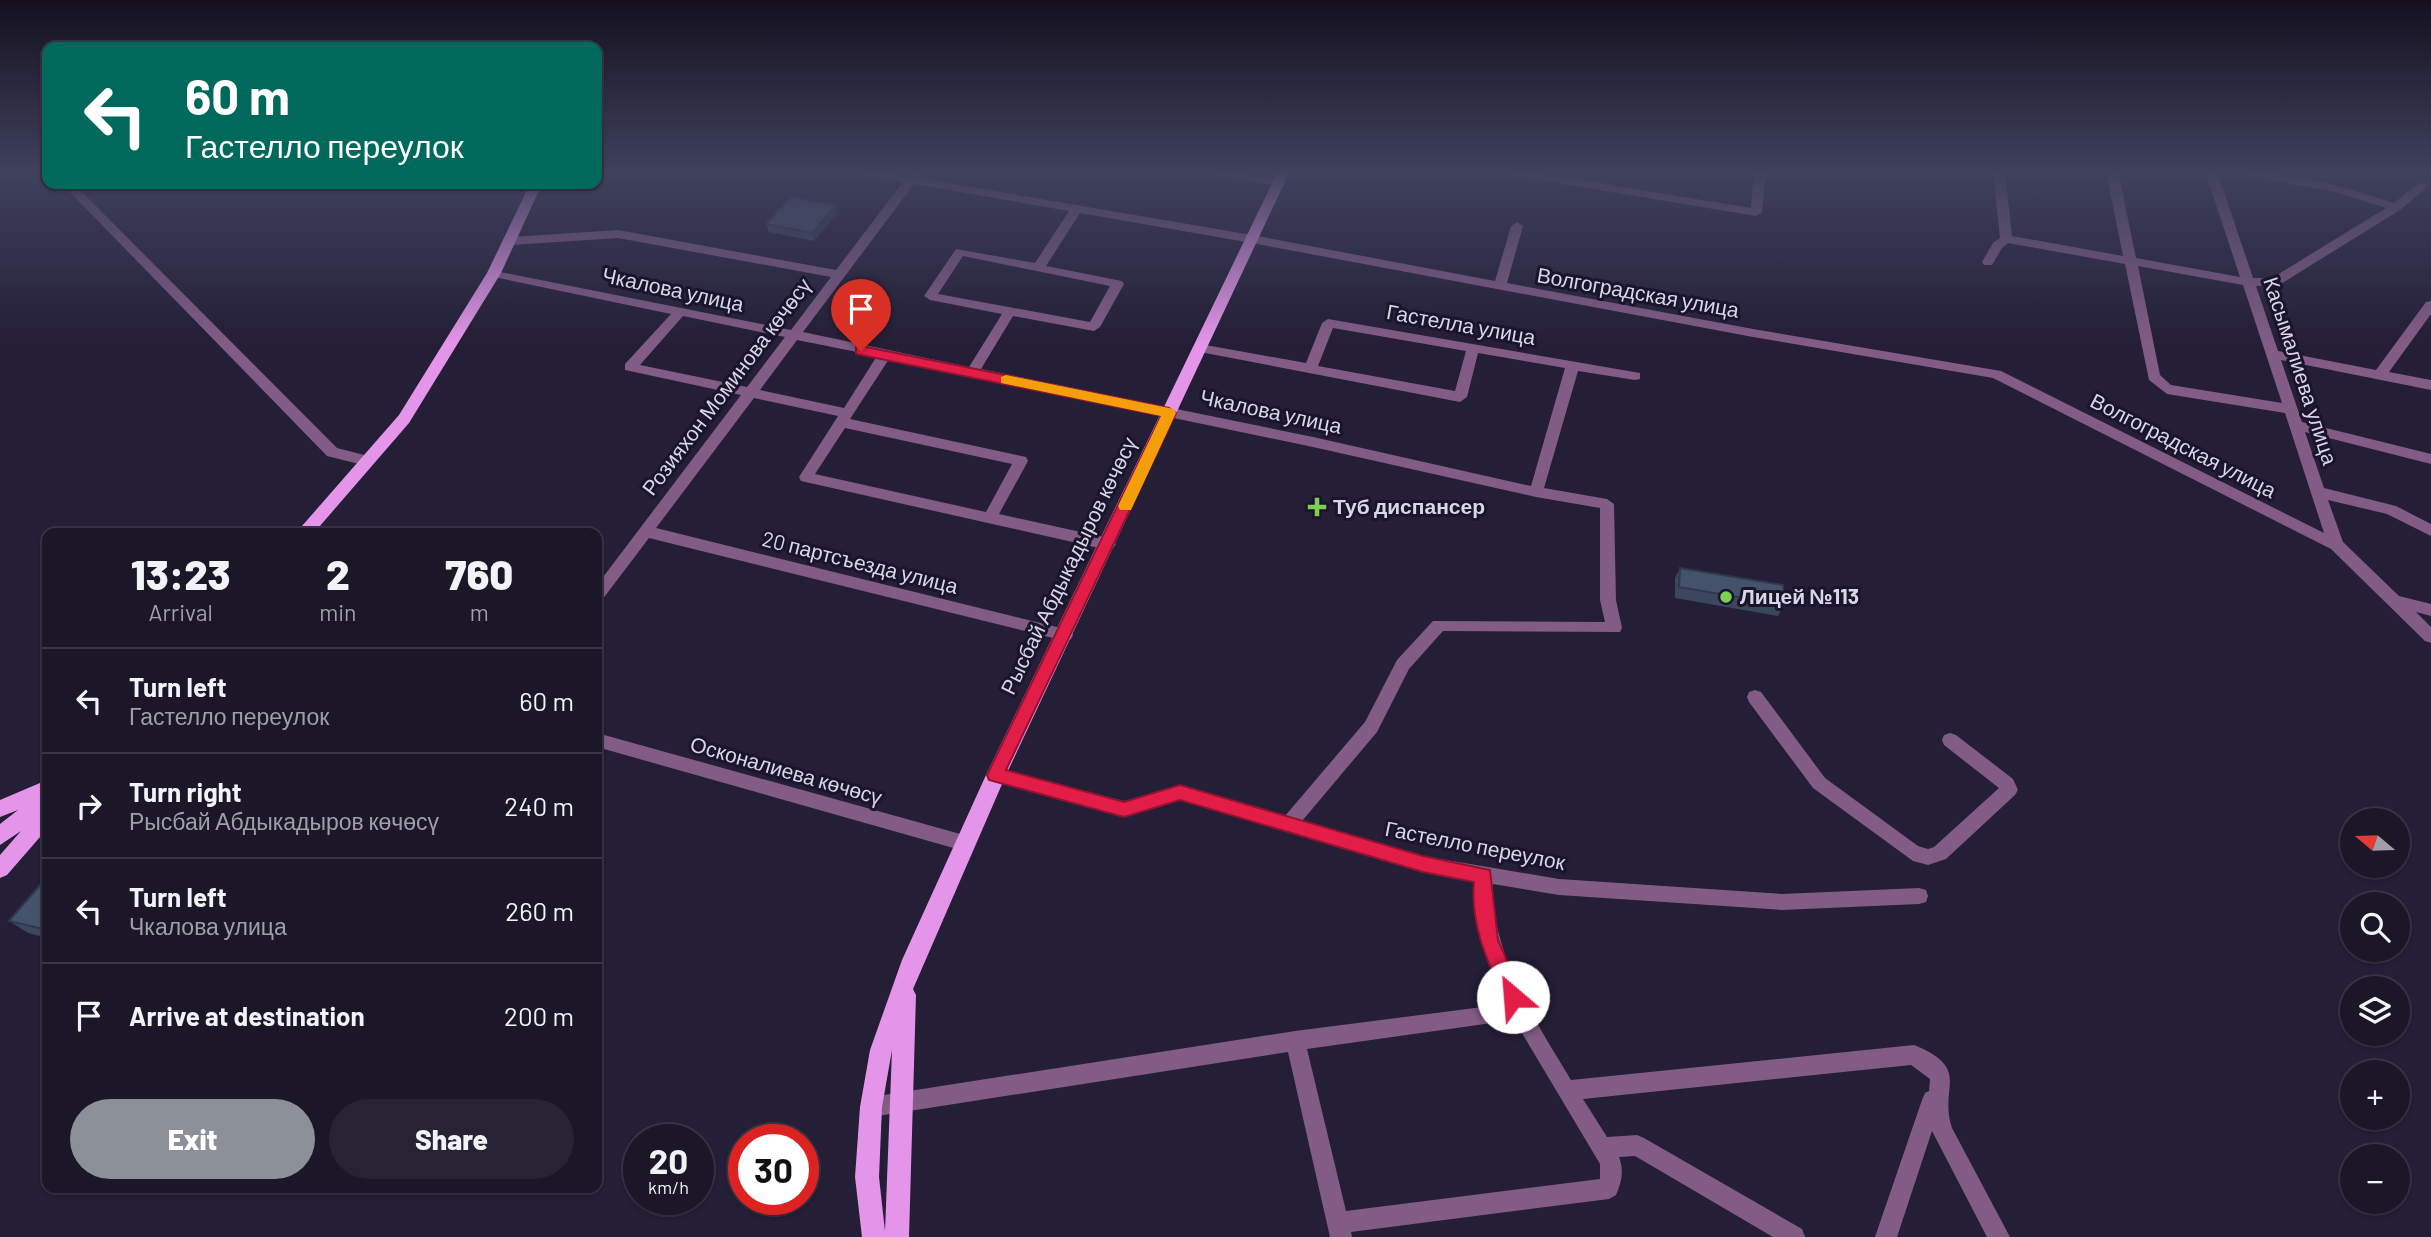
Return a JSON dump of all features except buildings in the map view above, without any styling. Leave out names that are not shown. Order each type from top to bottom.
[{"type":"main road","points":[[308,528],[404,419],[494,273],[516,229]]},
{"type":"main road","name":"Рысбай Абдыкадыров көчөсү","points":[[874,1237],[867,1177],[871,1107],[881,1050],[930,919],[1257,229]]},
{"type":"main road","points":[[0,809],[42,790]]},
{"type":"main road","points":[[0,836],[42,802]]},
{"type":"main road","points":[[0,869],[42,821]]},
{"type":"main road","name":"Рысбай Абдыкадыров көчөсү","points":[[897,1237],[905,985]]},
{"type":"street","points":[[112,229],[332,452],[368,461]]},
{"type":"street","name":"Розияхон Моминова көчөсү","points":[[602,589],[873,229]]},
{"type":"street","points":[[1038,268],[1063,229]]},
{"type":"street","name":"Волгоградская улица","points":[[1192,229],[1500,288],[1996,374],[2336,545]]},
{"type":"street","points":[[1500,288],[1516,229]]},
{"type":"street","points":[[2005,229],[2006,239]]},
{"type":"street","points":[[2123,229],[2154,377],[2160,384],[2167,389],[2291,409]]},
{"type":"street","name":"Касымалиева улица","points":[[2230,229],[2336,545]]},
{"type":"street","points":[[1988,262],[1997,246],[2006,239],[2248,282],[2274,282],[2360,229]]},
{"type":"street","points":[[510,241],[618,234],[838,274]]},
{"type":"street","points":[[960,252],[1038,268],[1118,284],[1094,327],[930,296],[960,252]]},
{"type":"street","name":"Чкалова улица","points":[[494,273],[1536,492],[1607,504],[1608,600],[1614,628],[1439,625],[1403,665],[1371,727],[1287,826]]},
{"type":"street","points":[[2381,373],[2427,319],[2431,305]]},
{"type":"street","points":[[972,373],[1010,311]]},
{"type":"street","points":[[679,313],[630,367],[1021,461],[989,518]]},
{"type":"street","name":"Гастелла улица","points":[[1310,369],[1328,323],[1635,376]]},
{"type":"street","points":[[1200,348],[1460,397],[1473,348]]},
{"type":"street","points":[[2273,354],[2381,373],[2431,385]]},
{"type":"street","points":[[885,355],[806,477],[1108,544]]},
{"type":"street","points":[[1536,492],[1573,365]]},
{"type":"street","points":[[2296,425],[2431,459]]},
{"type":"street","points":[[2319,492],[2391,510],[2431,531]]},
{"type":"street","name":"20 партсъезда улица","points":[[645,531],[1065,635]]},
{"type":"street","points":[[2336,545],[2390,601],[2431,637]]},
{"type":"street","points":[[2390,601],[2431,610]]},
{"type":"street","points":[[1755,697],[1819,783],[1913,853],[1928,857],[1940,853],[2009,790],[2007,784],[1950,740]]},
{"type":"street","name":"Осконалиева көчөсү","points":[[602,741],[964,843]]},
{"type":"street","name":"Гастелло переулок","points":[[996,775],[1124,809],[1180,793],[1228,804],[1287,826],[1423,864],[1484,876],[1609,892],[1782,902],[1919,896]]},
{"type":"street","points":[[1295,1041],[1340,1230],[1609,1188],[1612,1172],[1605,1148],[1566,1091],[1521,1014],[1488,940],[1482,898],[1484,876]]},
{"type":"street","points":[[871,1107],[1295,1041],[1499,1013],[1521,1014]]},
{"type":"street","points":[[1566,1091],[1914,1055],[1941,1073]]},
{"type":"street","points":[[1886,1237],[1941,1073]]},
{"type":"street","points":[[1941,1073],[1937,1115],[1942,1133],[1999,1237]]},
{"type":"street","points":[[1605,1148],[1637,1145],[1794,1237]]},
{"type":"slow traffic","points":[[1006,380],[1169,413],[1126,506]]},
{"type":"place","name":"Туб диспансер","points":[[1317,507]]},
{"type":"place","name":"Лицей №113","points":[[1726,597]]},
{"type":"route","points":[[861,351],[1169,413],[996,775],[1124,809],[1180,793],[1228,804],[1287,826],[1423,864],[1484,876],[1482,898],[1488,940],[1513,997]]}]
